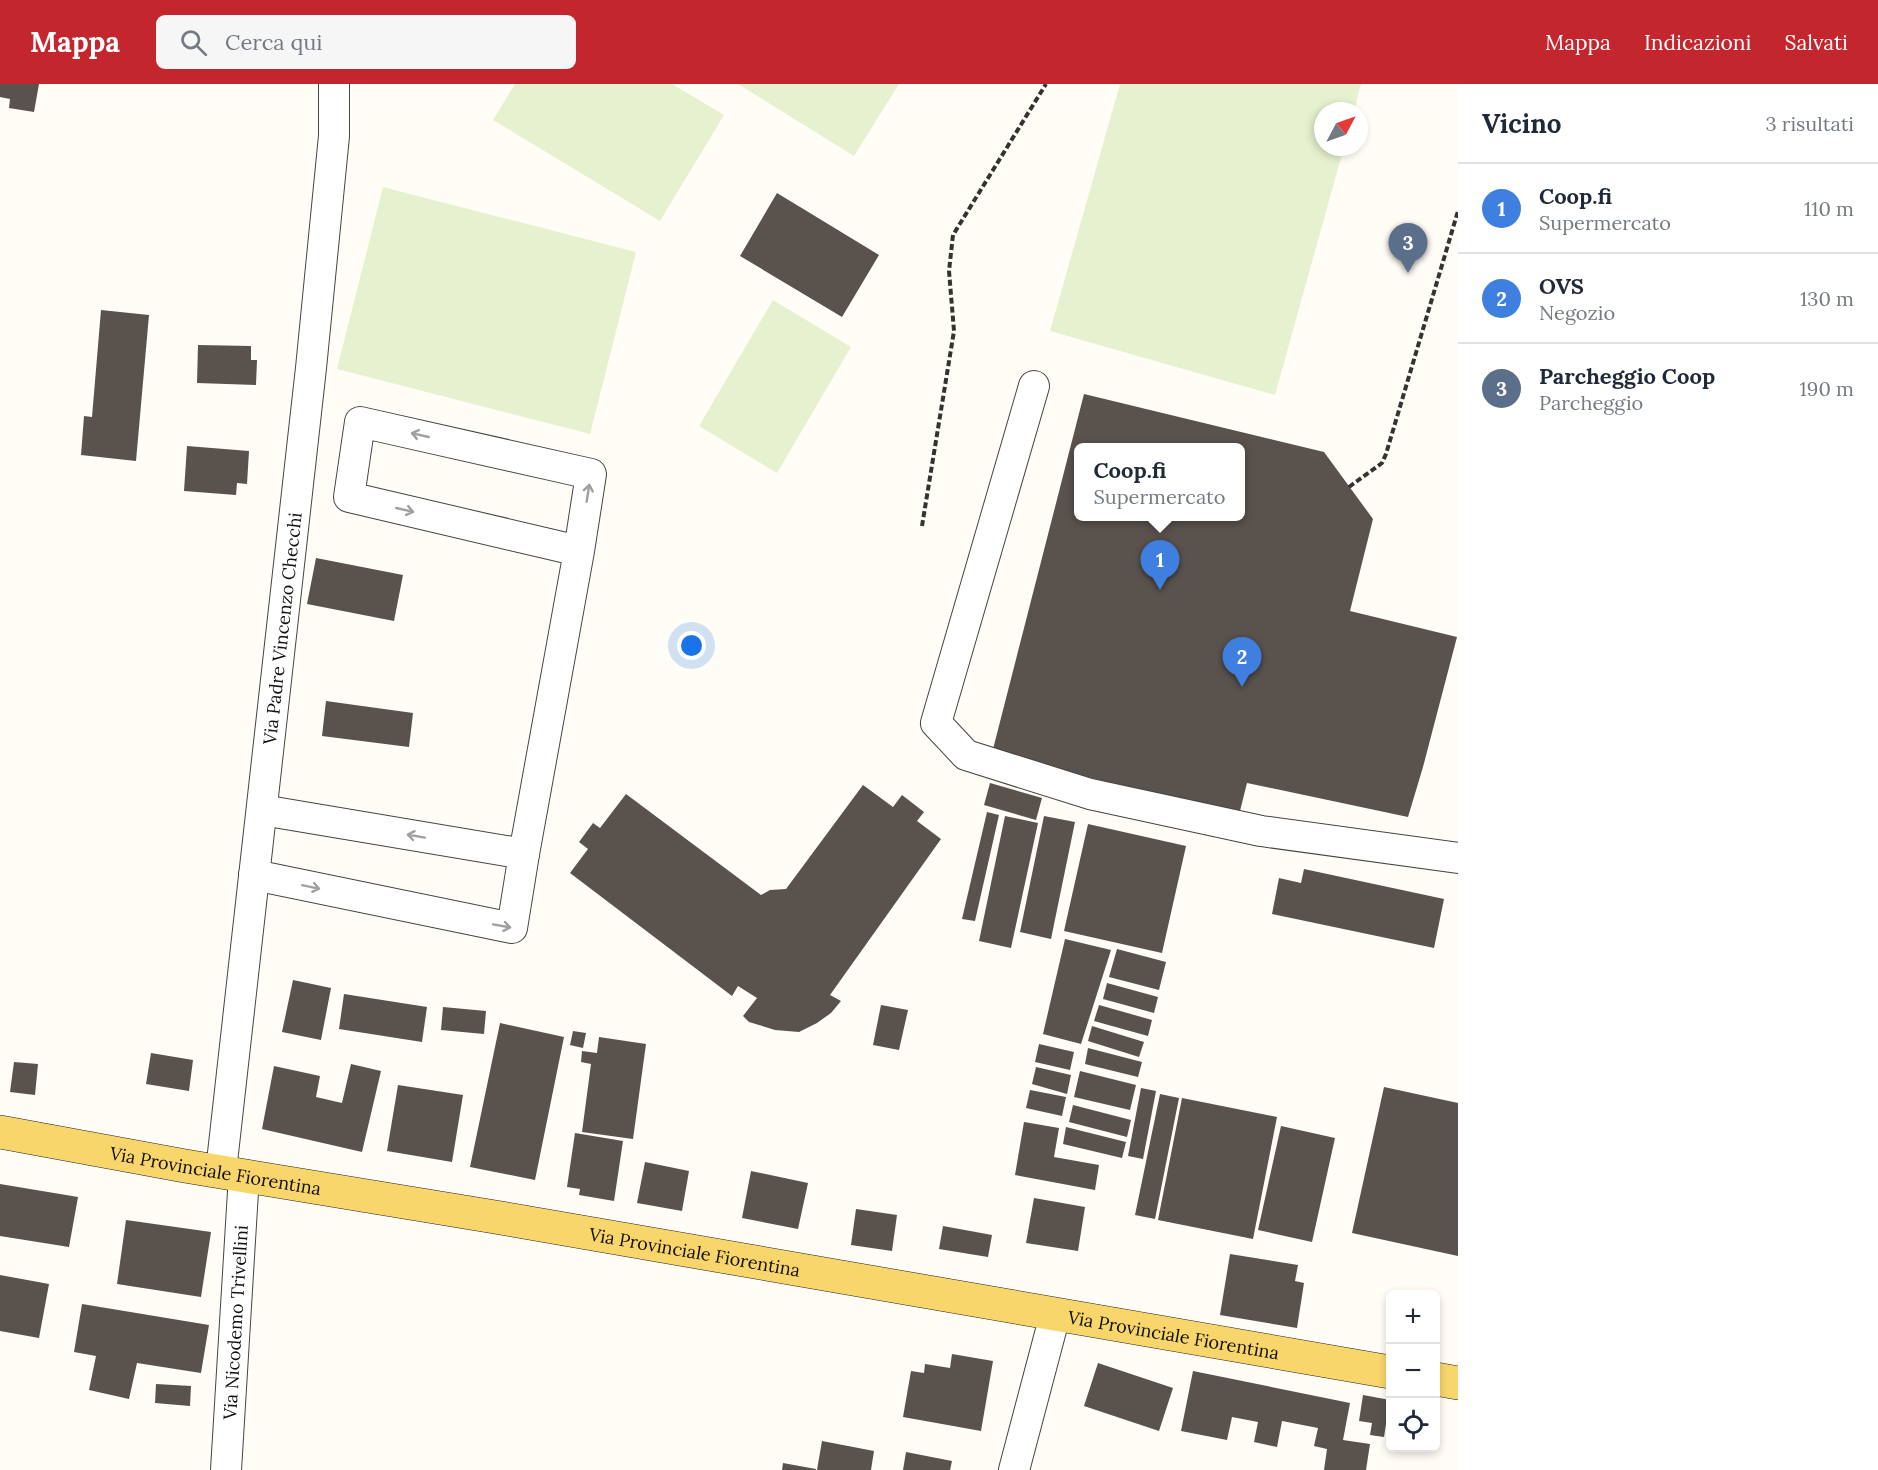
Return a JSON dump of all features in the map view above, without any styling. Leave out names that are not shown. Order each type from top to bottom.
[{"type":"main road","name":"Via Provinciale Fiorentina","points":[[0,1132],[1386,1371]]},
{"type":"main road","points":[[1440,1380],[1458,1383]]},
{"type":"street","name":"Via Padre Vincenzo Checchi","points":[[232,1173],[254,875],[312,356],[334,136],[334,84]]},
{"type":"street","points":[[1034,386],[936,723],[966,755],[1090,794],[1262,831],[1458,858]]},
{"type":"street","points":[[254,875],[512,928],[579,551],[591,474],[360,422],[349,497],[579,551]]},
{"type":"street","points":[[262,810],[524,854]]},
{"type":"street","name":"Via Nicodemo Trivellini","points":[[226,1470],[232,1173]]},
{"type":"street","points":[[1014,1470],[1055,1315]]},
{"type":"path","points":[[922,526],[954,331],[949,270],[953,235],[1046,84]]},
{"type":"path","points":[[1349,487],[1382,463],[1386,454],[1458,211]]},
{"type":"green space","points":[[515,84],[672,84],[724,115],[660,221],[493,120]]},
{"type":"green space","points":[[738,84],[899,84],[854,156]]},
{"type":"green space","points":[[1120,84],[1361,84],[1356,102],[1314,102],[1314,156],[1341,156],[1275,395],[1050,331]]},
{"type":"green space","points":[[383,187],[636,252],[590,434],[337,369]]},
{"type":"green space","points":[[773,300],[851,347],[777,473],[699,426]]},
{"type":"building","points":[[0,84],[39,84],[34,112],[9,108],[10,99],[0,97]]},
{"type":"building","points":[[777,193],[879,255],[842,317],[740,256]]},
{"type":"building","points":[[101,310],[149,315],[136,461],[81,455],[84,416],[92,417]]},
{"type":"building","points":[[198,345],[251,346],[251,360],[257,360],[256,385],[197,383]]},
{"type":"building","points":[[1084,394],[1324,452],[1373,519],[1350,611],[1457,637],[1408,817],[1247,783],[1239,815],[992,753]]},
{"type":"building","points":[[187,446],[249,451],[247,484],[237,483],[236,495],[184,491]]},
{"type":"building","points":[[316,558],[403,575],[394,621],[307,604]]},
{"type":"building","points":[[326,701],[413,713],[409,747],[322,736]]},
{"type":"building","points":[[990,783],[1042,798],[1036,820],[984,805]]},
{"type":"building","points":[[863,785],[893,807],[902,795],[924,812],[917,821],[941,839],[830,995],[841,1001],[831,1013],[799,1032],[775,1030],[749,1022],[743,1016],[757,998],[738,986],[732,996],[570,873],[588,849],[579,842],[593,823],[600,828],[626,794],[761,895],[770,890],[786,889]]},
{"type":"building","points":[[987,812],[999,815],[975,921],[962,919]]},
{"type":"building","points":[[1005,816],[1038,823],[1011,948],[979,941]]},
{"type":"building","points":[[1044,816],[1075,822],[1051,939],[1020,932]]},
{"type":"building","points":[[1088,824],[1186,846],[1162,953],[1064,931]]},
{"type":"building","points":[[1304,869],[1444,899],[1434,948],[1272,914],[1279,878],[1301,883]]},
{"type":"building","points":[[1065,939],[1111,950],[1081,1044],[1043,1034]]},
{"type":"building","points":[[1117,949],[1166,962],[1159,990],[1109,977]]},
{"type":"building","points":[[293,980],[331,988],[321,1040],[282,1032]]},
{"type":"building","points":[[1107,983],[1158,997],[1154,1013],[1103,999]]},
{"type":"building","points":[[344,994],[427,1007],[422,1042],[339,1029]]},
{"type":"building","points":[[881,1005],[908,1010],[899,1050],[873,1045]]},
{"type":"building","points":[[1099,1005],[1152,1020],[1148,1036],[1094,1021]]},
{"type":"building","points":[[443,1007],[486,1011],[484,1034],[441,1030]]},
{"type":"building","points":[[500,1023],[564,1037],[535,1180],[470,1167]]},
{"type":"building","points":[[1092,1026],[1144,1042],[1139,1057],[1088,1041]]},
{"type":"building","points":[[573,1031],[586,1033],[583,1048],[570,1045]]},
{"type":"building","points":[[599,1037],[646,1044],[633,1139],[582,1132],[591,1064],[581,1062],[582,1051],[597,1053]]},
{"type":"building","points":[[1039,1044],[1074,1052],[1070,1070],[1035,1062]]},
{"type":"building","points":[[1088,1048],[1142,1062],[1138,1077],[1085,1064]]},
{"type":"building","points":[[151,1053],[193,1060],[189,1091],[146,1084]]},
{"type":"building","points":[[14,1062],[38,1064],[35,1095],[10,1092]]},
{"type":"building","points":[[351,1064],[381,1071],[362,1152],[262,1129],[274,1066],[320,1076],[316,1097],[342,1103]]},
{"type":"building","points":[[1036,1067],[1071,1075],[1067,1094],[1032,1084]]},
{"type":"building","points":[[1080,1071],[1136,1085],[1130,1110],[1074,1097]]},
{"type":"building","points":[[398,1085],[463,1095],[452,1162],[387,1151]]},
{"type":"building","points":[[1384,1087],[1458,1103],[1458,1256],[1352,1233]]},
{"type":"building","points":[[1141,1088],[1156,1091],[1143,1159],[1128,1156]]},
{"type":"building","points":[[1030,1090],[1066,1097],[1062,1116],[1026,1108]]},
{"type":"building","points":[[1160,1094],[1179,1098],[1155,1219],[1135,1215]]},
{"type":"building","points":[[1182,1098],[1277,1117],[1253,1239],[1158,1220]]},
{"type":"building","points":[[1073,1105],[1131,1120],[1127,1137],[1069,1122]]},
{"type":"building","points":[[1024,1122],[1059,1128],[1054,1157],[1099,1165],[1095,1190],[1015,1175]]},
{"type":"building","points":[[1281,1126],[1335,1138],[1312,1242],[1258,1230]]},
{"type":"building","points":[[1066,1127],[1126,1142],[1122,1158],[1063,1144]]},
{"type":"building","points":[[575,1133],[623,1141],[614,1201],[579,1195],[580,1189],[567,1187]]},
{"type":"building","points":[[645,1162],[689,1171],[682,1211],[637,1203]]},
{"type":"building","points":[[751,1171],[808,1183],[798,1229],[742,1218]]},
{"type":"building","points":[[0,1184],[78,1197],[69,1247],[0,1236]]},
{"type":"building","points":[[1034,1198],[1085,1207],[1078,1251],[1026,1243]]},
{"type":"building","points":[[856,1209],[897,1215],[892,1251],[851,1245]]},
{"type":"building","points":[[126,1220],[211,1232],[201,1297],[117,1284]]},
{"type":"building","points":[[943,1226],[992,1235],[988,1257],[939,1249]]},
{"type":"building","points":[[1230,1254],[1298,1265],[1295,1281],[1304,1283],[1297,1328],[1220,1315]]},
{"type":"building","points":[[0,1275],[49,1284],[39,1338],[0,1331]]},
{"type":"building","points":[[82,1304],[209,1325],[201,1373],[137,1363],[129,1399],[89,1390],[96,1356],[74,1352]]},
{"type":"building","points":[[952,1354],[993,1361],[981,1431],[903,1417],[911,1371],[924,1373],[925,1364],[950,1368]]},
{"type":"building","points":[[1098,1363],[1173,1388],[1159,1431],[1084,1406]]},
{"type":"building","points":[[1193,1371],[1350,1403],[1343,1440],[1370,1444],[1366,1470],[1324,1470],[1327,1449],[1314,1446],[1318,1428],[1282,1421],[1277,1447],[1254,1442],[1258,1422],[1232,1417],[1227,1440],[1181,1431]]},
{"type":"building","points":[[156,1384],[191,1386],[190,1406],[155,1403]]},
{"type":"building","points":[[1363,1395],[1386,1399],[1384,1437],[1370,1435],[1372,1423],[1359,1421]]},
{"type":"building","points":[[822,1441],[874,1451],[871,1470],[817,1470]]},
{"type":"building","points":[[906,1452],[952,1461],[950,1470],[903,1470]]},
{"type":"building","points":[[783,1463],[816,1469],[816,1470],[782,1470]]},
{"type":"place","name":"Parcheggio Coop","points":[[1408,273]]},
{"type":"place","name":"Coop.fi","points":[[1160,590]]},
{"type":"place","name":"OVS","points":[[1242,687]]}]
